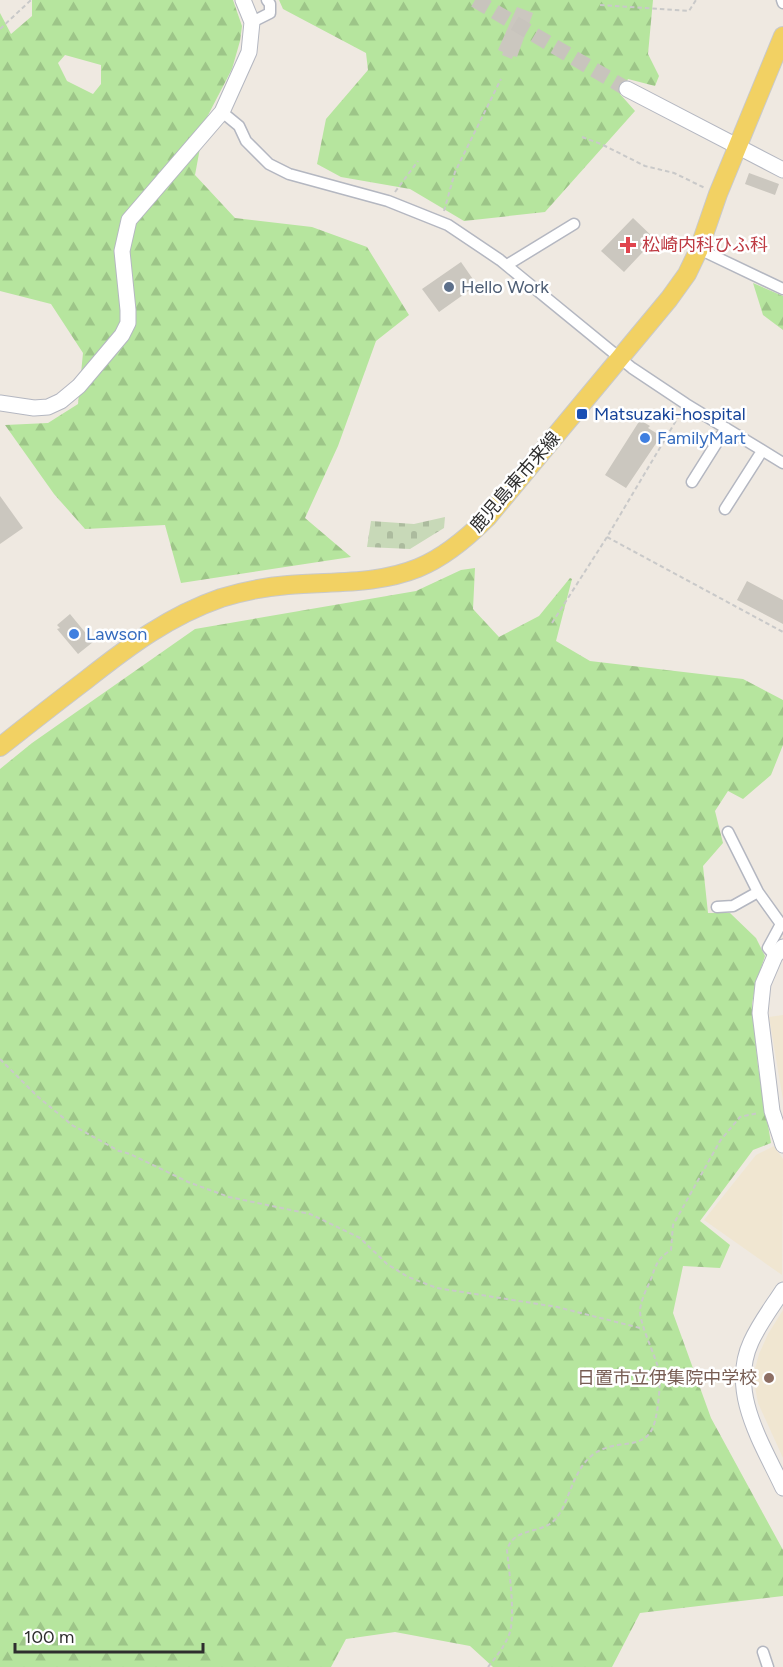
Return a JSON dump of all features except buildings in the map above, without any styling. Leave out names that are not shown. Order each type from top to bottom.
[{"type":"main road","name":"鹿児島東市来線","points":[[0,747],[131,645],[160,625],[191,610],[253,589],[394,576],[419,568],[445,554],[467,538],[487,518],[669,299],[687,274],[783,36]]},
{"type":"street","points":[[0,403],[34,408],[48,407],[61,401],[79,386],[122,335],[128,323],[122,252],[129,220],[222,112],[249,52],[252,22],[243,0]]},
{"type":"street","points":[[252,22],[270,13],[270,3],[267,0]]},
{"type":"street","points":[[627,89],[783,170]]},
{"type":"street","points":[[222,112],[239,126],[246,141],[269,164],[289,174],[388,201],[448,225],[507,265],[632,368],[783,463]]},
{"type":"street","points":[[507,265],[574,224]]},
{"type":"street","points":[[699,249],[783,289]]},
{"type":"street","points":[[692,482],[726,428]]},
{"type":"street","points":[[725,509],[762,451]]},
{"type":"street","points":[[728,832],[758,892],[781,924],[768,948],[779,952],[763,984],[760,1013],[772,1111],[783,1145]]},
{"type":"street","points":[[717,907],[733,906],[758,892]]},
{"type":"street","points":[[783,1290],[751,1341],[744,1366],[743,1381],[748,1410],[783,1488]]},
{"type":"street","points":[[763,1652],[768,1667]]},
{"type":"path","points":[[0,30],[32,0]]},
{"type":"path","points":[[600,5],[689,11],[696,0]]},
{"type":"path","points":[[441,222],[455,172],[501,79]]},
{"type":"path","points":[[582,138],[601,144],[645,166],[674,172],[718,194]]},
{"type":"path","points":[[388,201],[418,161]]},
{"type":"path","points":[[552,623],[607,537],[686,404]]},
{"type":"path","points":[[607,537],[783,632]]},
{"type":"path","points":[[0,1059],[37,1096],[72,1125],[119,1151],[188,1182],[230,1197],[310,1214],[360,1238],[387,1264],[408,1277],[437,1288],[557,1306],[644,1329]]},
{"type":"path","points":[[488,1667],[509,1636],[512,1621],[507,1550],[509,1544],[521,1533],[549,1525],[562,1510],[573,1480],[589,1458],[603,1449],[639,1442],[647,1437],[655,1422],[660,1373],[644,1329],[640,1310],[657,1263],[671,1250],[673,1225],[720,1141],[740,1117],[772,1111]]},
{"type":"shaded area","points":[[783,1015],[783,1100],[769,1017]]},
{"type":"shaded area","points":[[774,1146],[783,1159],[782,1275],[704,1220],[756,1155]]},
{"type":"shaded area","name":"日置市立伊集院中学校","points":[[783,1310],[783,1458],[758,1403],[755,1369],[768,1334]]},
{"type":"green space","points":[[32,0],[233,0],[242,26],[240,41],[232,69],[205,121],[195,175],[235,218],[312,227],[367,247],[409,315],[376,341],[338,446],[305,518],[351,557],[181,583],[165,525],[85,529],[54,494],[5,425],[48,423],[78,404],[83,353],[51,304],[0,291],[0,13],[11,34],[32,16]],"holes":[[[65,55],[101,65],[101,84],[93,94],[67,81],[58,63]]]},
{"type":"green space","points":[[279,0],[653,0],[648,54],[659,76],[655,86],[628,79],[620,94],[635,111],[545,212],[464,221],[410,189],[341,177],[317,164],[326,119],[368,70],[366,53],[283,9]]},
{"type":"green space","points":[[753,283],[783,296],[783,330],[763,315]]},
{"type":"green space","points":[[445,517],[444,528],[410,549],[367,547],[371,521],[414,524]]},
{"type":"green space","points":[[475,568],[473,609],[499,637],[539,616],[570,578],[572,579],[556,641],[590,661],[743,679],[783,700],[783,745],[771,775],[743,799],[728,791],[715,811],[723,843],[703,866],[708,913],[730,913],[756,938],[765,956],[752,1004],[758,1066],[771,1143],[753,1150],[700,1221],[730,1245],[720,1268],[683,1266],[673,1313],[711,1418],[783,1550],[783,1596],[640,1613],[612,1667],[493,1667],[470,1646],[395,1632],[346,1639],[331,1667],[0,1667],[0,769],[32,743],[195,629],[416,591],[461,570]]},
{"type":"tunnel","points":[[475,0],[627,89]]},
{"type":"place","name":"松崎内科ひふ科","points":[[628,245]]},
{"type":"place","name":"Hello Work","points":[[449,287]]},
{"type":"place","name":"Matsuzaki-hospital","points":[[582,414]]},
{"type":"place","name":"FamilyMart","points":[[645,438]]},
{"type":"place","name":"Lawson","points":[[74,634]]},
{"type":"place","name":"日置市立伊集院中学校","points":[[769,1378]]}]
